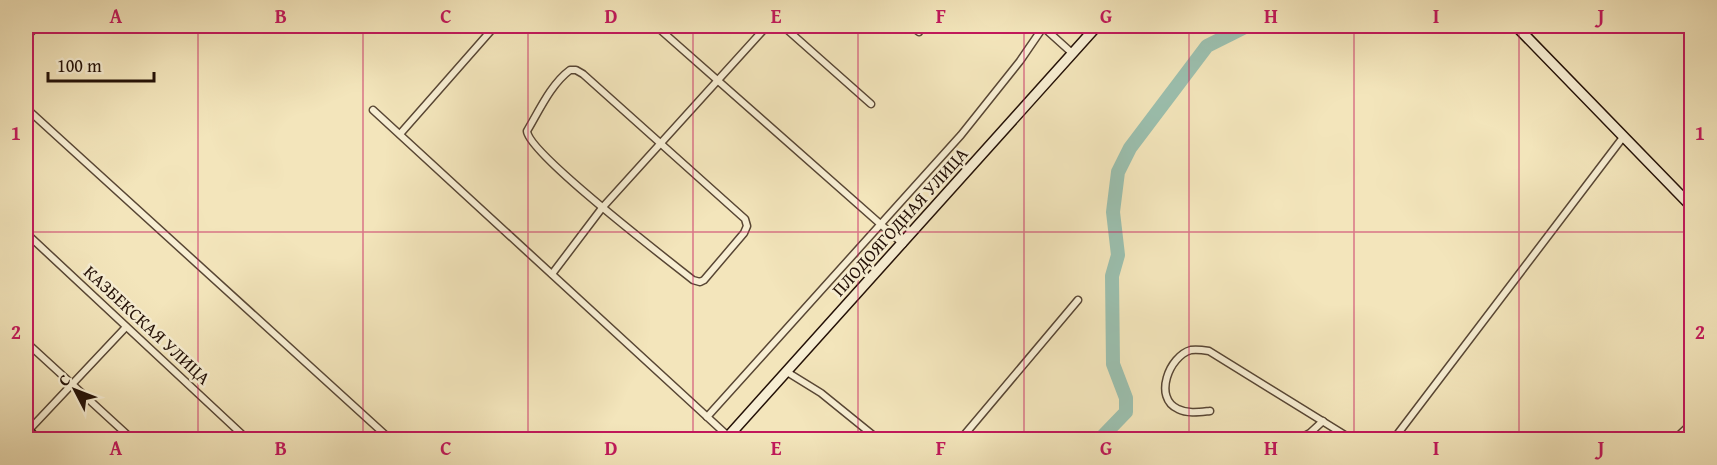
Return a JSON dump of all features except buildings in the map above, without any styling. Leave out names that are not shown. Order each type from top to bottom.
[{"type":"street","points":[[26,37],[37,26]]},
{"type":"street","points":[[400,134],[495,26]]},
{"type":"street","points":[[656,26],[719,79],[903,244]]},
{"type":"street","points":[[552,274],[602,208],[767,26]]},
{"type":"street","points":[[783,26],[871,104]]},
{"type":"street","points":[[911,26],[919,32]]},
{"type":"street","points":[[707,417],[961,135],[1020,61],[1043,26],[1072,53]]},
{"type":"street","name":"ПЛОДОЯГОДНАЯ УЛИЦА","points":[[727,438],[1097,26]]},
{"type":"street","points":[[1516,26],[1692,207]]},
{"type":"street","points":[[1682,26],[1692,36]]},
{"type":"street","points":[[570,70],[583,74],[745,219],[747,226],[744,233],[700,282],[693,280],[602,208],[555,165],[527,134],[563,75],[570,70]]},
{"type":"street","points":[[26,108],[391,440]]},
{"type":"street","points":[[373,110],[707,417],[727,438]]},
{"type":"street","points":[[1393,440],[1624,136]]},
{"type":"street","name":"КАЗБЕКСКАЯ УЛИЦА","points":[[26,233],[248,440]]},
{"type":"street","points":[[960,440],[1078,300]]},
{"type":"street","points":[[38,440],[27,430],[126,327]]},
{"type":"street","points":[[26,342],[133,440]]},
{"type":"street","points":[[1210,411],[1179,410],[1168,399],[1166,383],[1168,372],[1175,361],[1192,350],[1209,351],[1353,440]]},
{"type":"street","points":[[787,372],[822,393],[879,440]]},
{"type":"street","points":[[1297,440],[1310,433],[1323,421]]},
{"type":"street","points":[[1674,440],[1692,423]]},
{"type":"waterway","points":[[1099,440],[1126,412],[1126,398],[1113,364],[1112,276],[1118,255],[1113,212],[1118,172],[1130,148],[1207,46],[1247,26]]}]
